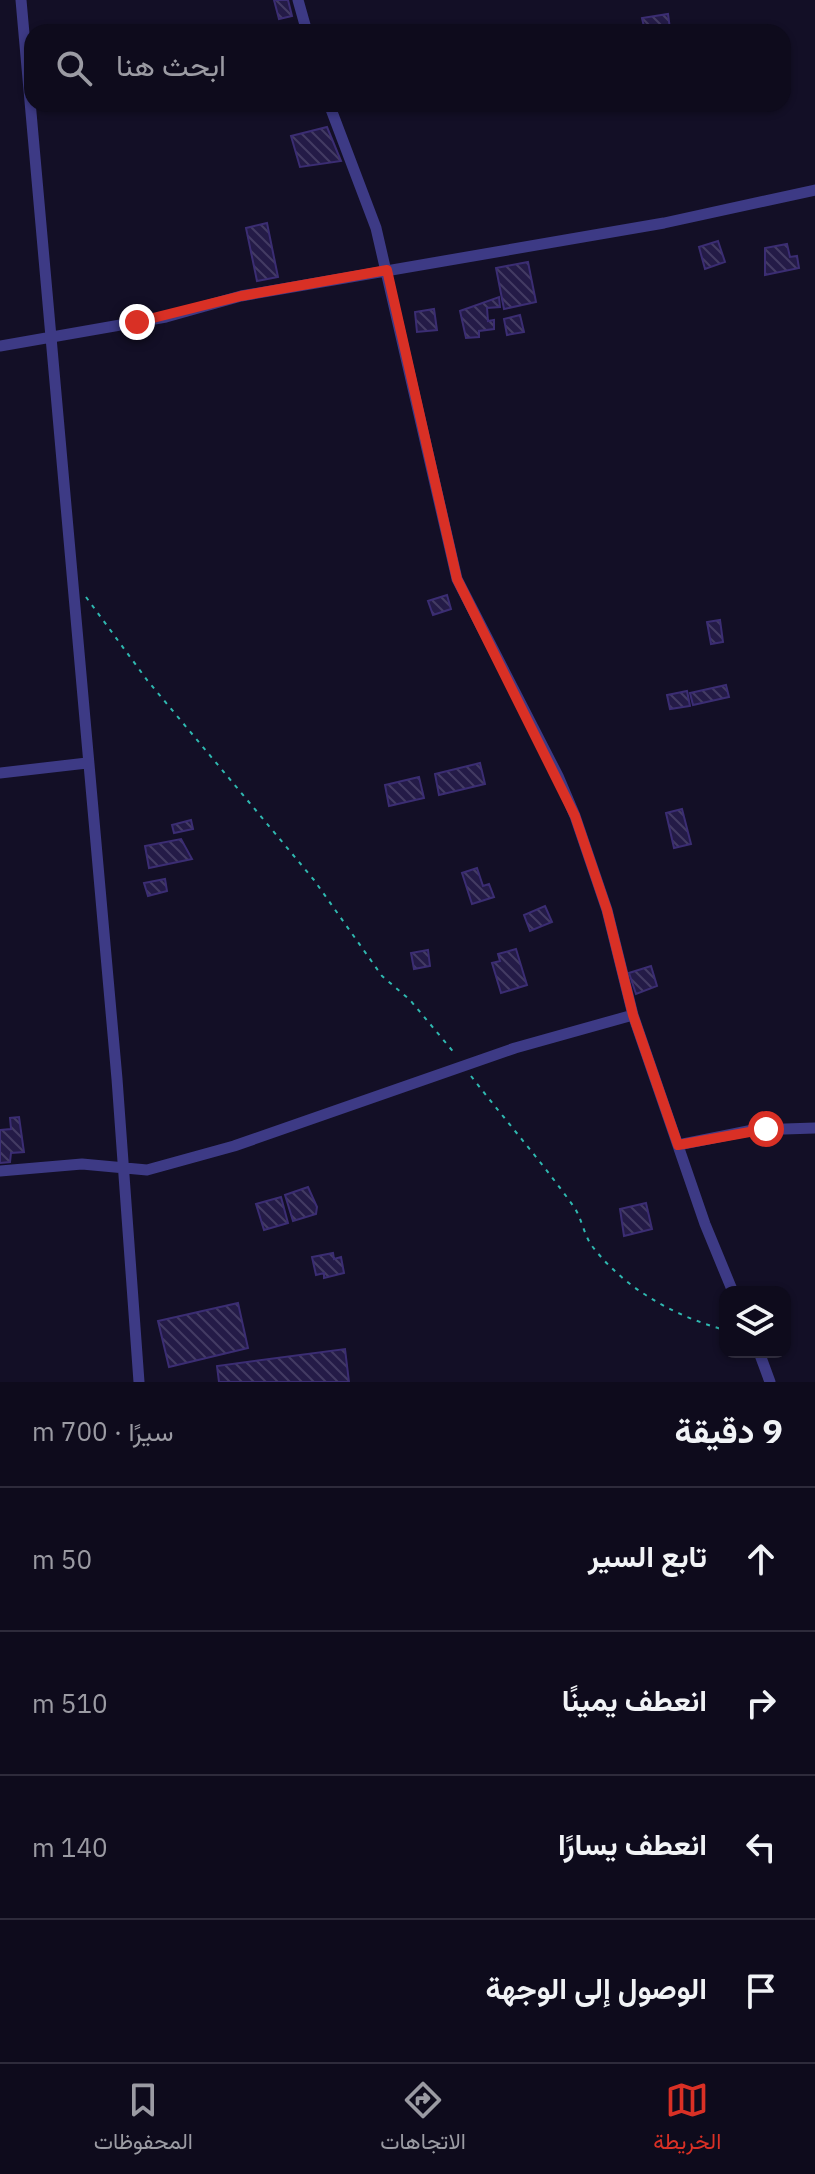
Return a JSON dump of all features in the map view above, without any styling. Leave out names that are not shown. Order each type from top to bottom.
[{"type":"street","points":[[21,0],[24,34]]},
{"type":"street","points":[[298,0],[305,24]]},
{"type":"street","points":[[31,112],[139,1382]]},
{"type":"street","points":[[332,112],[376,228],[457,579],[575,816],[607,910],[633,1015],[731,1286]]},
{"type":"street","points":[[0,346],[159,318],[241,296],[664,223],[815,190]]},
{"type":"street","points":[[0,773],[87,763]]},
{"type":"street","points":[[0,1171],[82,1164],[147,1170],[234,1146],[464,1066],[633,1015]]},
{"type":"street","points":[[678,1145],[753,1130],[815,1128]]},
{"type":"street","points":[[761,1358],[770,1382]]},
{"type":"path","points":[[82,590],[147,680],[314,880],[382,976],[410,1000],[464,1066],[576,1210],[590,1243],[612,1269],[649,1298],[696,1322],[719,1328]]},
{"type":"building","points":[[274,0],[288,0],[292,16],[279,19]]},
{"type":"building","points":[[668,14],[669,24],[643,24],[642,18]]},
{"type":"building","points":[[327,127],[341,161],[300,167],[291,136]]},
{"type":"building","points":[[267,223],[278,277],[257,281],[246,228]]},
{"type":"building","points":[[718,241],[725,262],[705,269],[699,247]]},
{"type":"building","points":[[787,244],[790,257],[797,256],[799,268],[765,275],[765,248]]},
{"type":"building","points":[[528,262],[536,302],[504,309],[496,268]]},
{"type":"building","points":[[499,297],[500,307],[487,308],[488,321],[494,320],[494,329],[479,331],[479,337],[466,338],[460,311]]},
{"type":"building","points":[[434,309],[437,330],[417,332],[415,312]]},
{"type":"building","points":[[520,315],[524,332],[507,335],[504,319]]},
{"type":"building","points":[[447,595],[451,609],[433,615],[428,601]]},
{"type":"building","points":[[720,620],[723,642],[711,644],[707,622]]},
{"type":"building","points":[[726,685],[729,697],[693,705],[690,693]]},
{"type":"building","points":[[687,691],[690,706],[670,709],[667,695]]},
{"type":"building","points":[[480,763],[485,784],[439,795],[435,774]]},
{"type":"building","points":[[419,777],[424,798],[389,806],[385,785]]},
{"type":"building","points":[[682,809],[691,844],[674,848],[666,813]]},
{"type":"building","points":[[191,820],[193,829],[174,833],[172,825]]},
{"type":"building","points":[[181,839],[192,859],[149,868],[145,846]]},
{"type":"building","points":[[477,868],[483,886],[489,884],[494,897],[472,904],[462,873]]},
{"type":"building","points":[[165,879],[167,891],[148,896],[144,883]]},
{"type":"building","points":[[545,906],[552,922],[530,931],[524,915]]},
{"type":"building","points":[[516,949],[527,985],[501,993],[492,963],[500,961],[498,954]]},
{"type":"building","points":[[428,950],[430,966],[414,969],[411,953]]},
{"type":"building","points":[[651,966],[657,986],[636,994],[629,973]]},
{"type":"building","points":[[19,1117],[24,1152],[11,1153],[10,1162],[0,1163],[0,1130],[11,1129],[10,1118]]},
{"type":"building","points":[[308,1187],[317,1207],[316,1214],[293,1221],[285,1195]]},
{"type":"building","points":[[281,1197],[288,1223],[264,1230],[256,1204]]},
{"type":"building","points":[[646,1203],[652,1229],[624,1236],[620,1209]]},
{"type":"building","points":[[333,1253],[334,1259],[341,1257],[344,1273],[324,1278],[324,1273],[316,1275],[312,1257]]},
{"type":"building","points":[[238,1303],[248,1348],[169,1367],[158,1321]]},
{"type":"building","points":[[345,1349],[349,1382],[219,1382],[217,1366]]},
{"type":"route","points":[[137,322],[241,296],[387,270],[444,533],[457,579],[558,776],[575,816],[607,910],[633,1015],[678,1145],[766,1129]]}]
